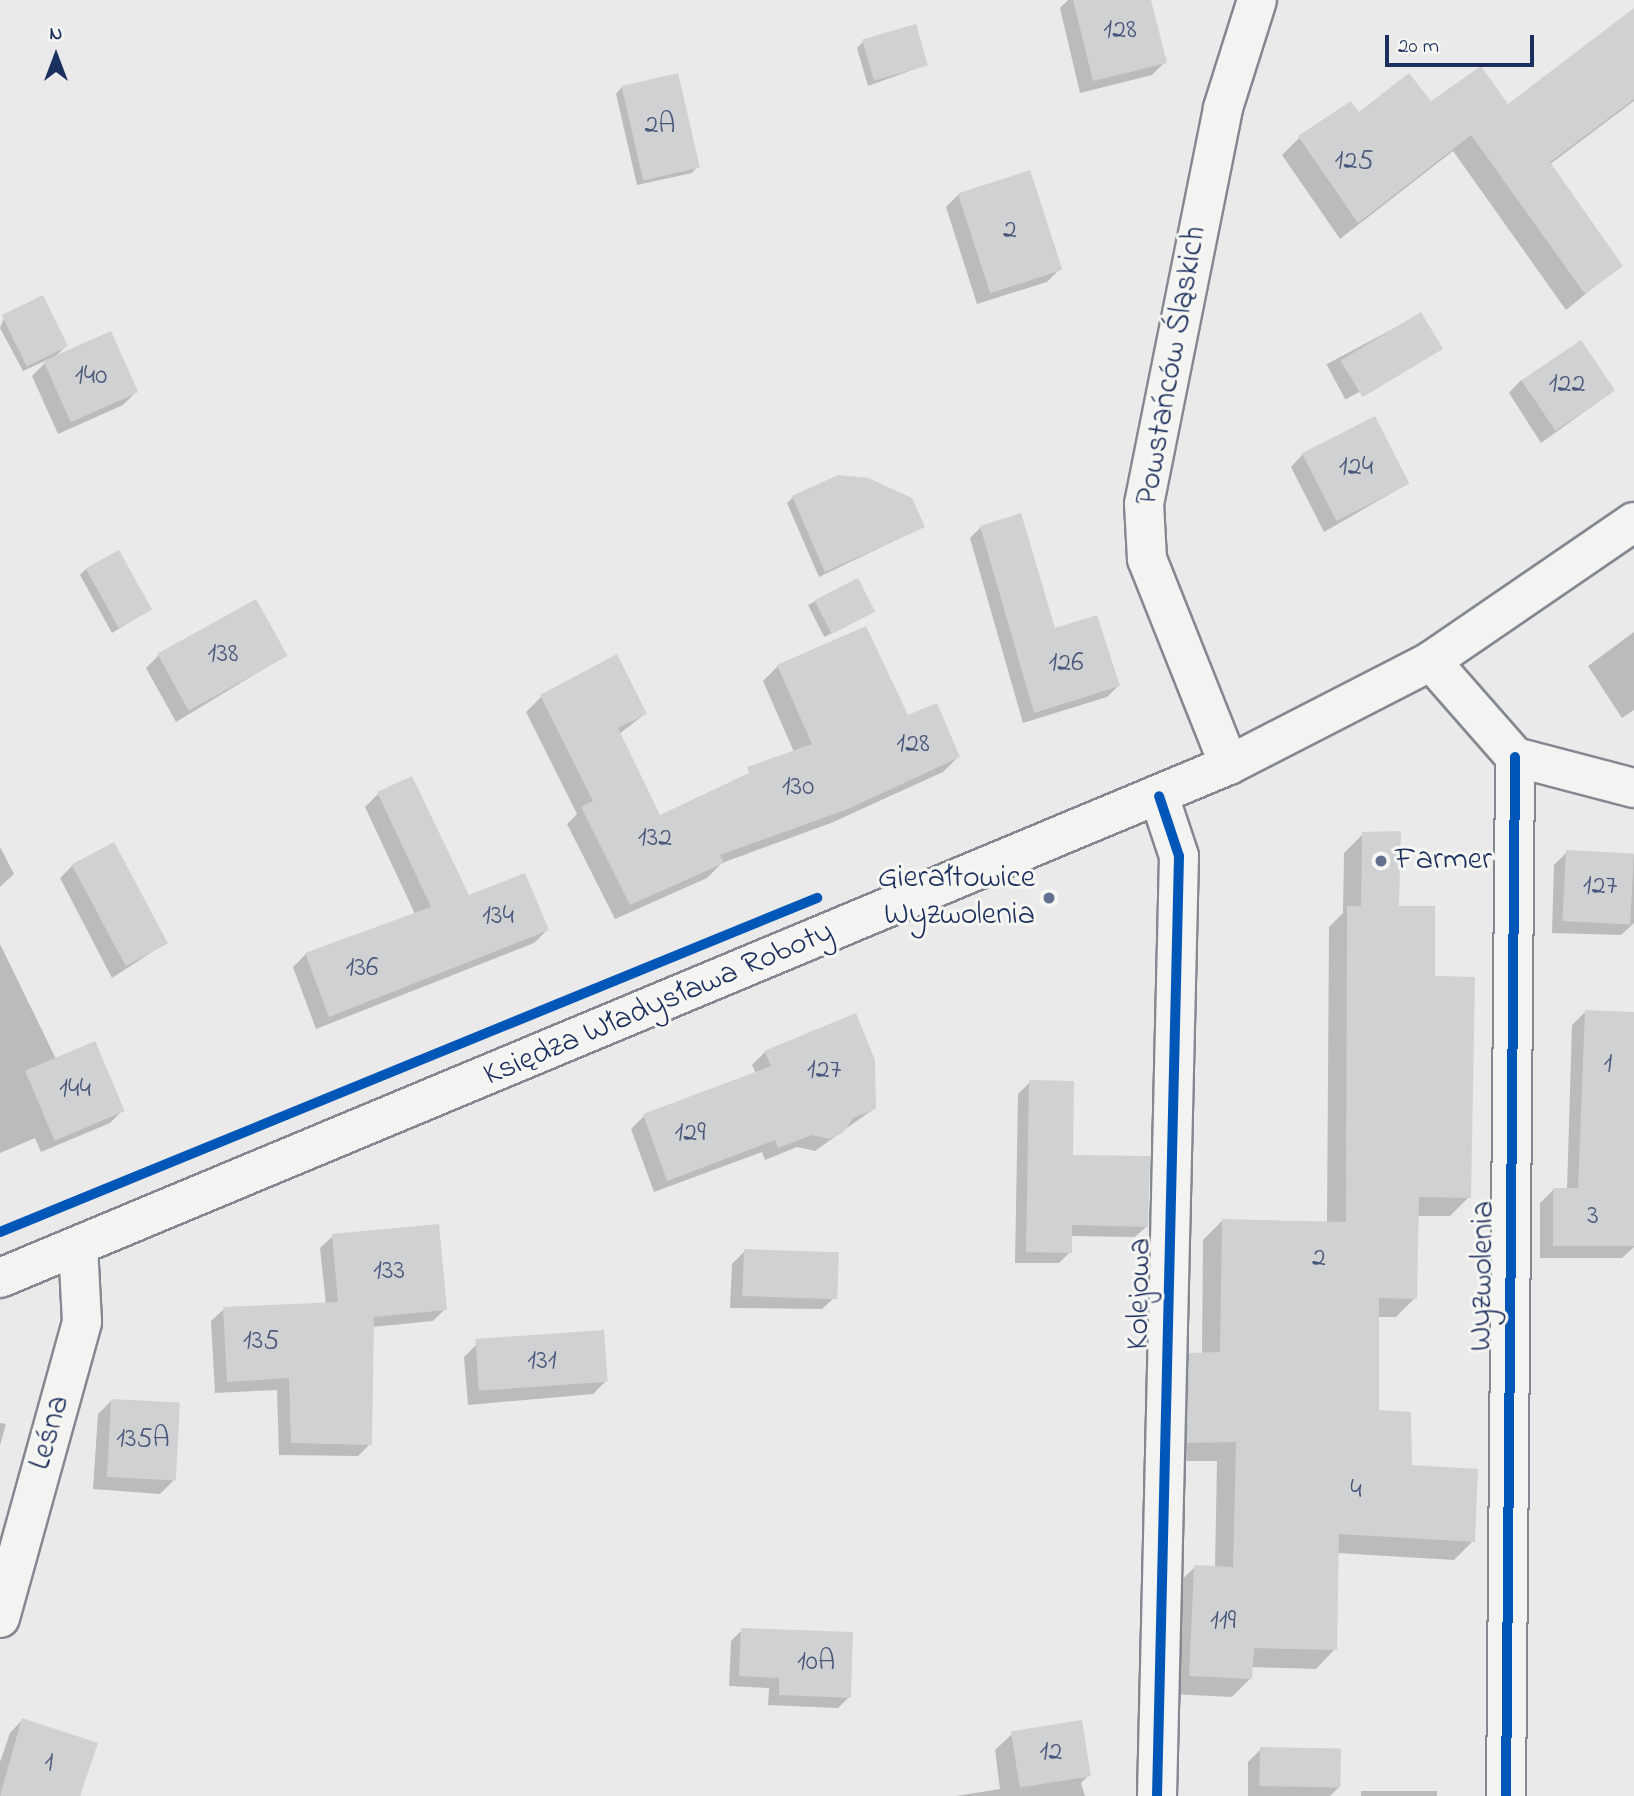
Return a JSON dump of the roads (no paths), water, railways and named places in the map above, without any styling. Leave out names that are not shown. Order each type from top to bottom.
[{"type":"street","name":"Powstańców Śląskich","points":[[1229,765],[1150,569],[1144,504],[1223,108],[1257,0]]},
{"type":"street","name":"Księdza Władysława Roboty","points":[[0,1278],[1229,765],[1431,660],[1634,522]]},
{"type":"street","points":[[1431,660],[1515,757],[1634,788]]},
{"type":"street","name":"Wyzwolenia","points":[[1506,1796],[1515,757]]},
{"type":"street","name":"Kolejowa","points":[[1157,1796],[1179,856],[1160,796]]},
{"type":"street","name":"Leśna","points":[[0,1618],[82,1322],[78,1246]]},
{"type":"place","name":"Farmer","points":[[1381,861]]},
{"type":"place","name":"Gierałtowice Wyzwolenia","points":[[1049,898]]}]
